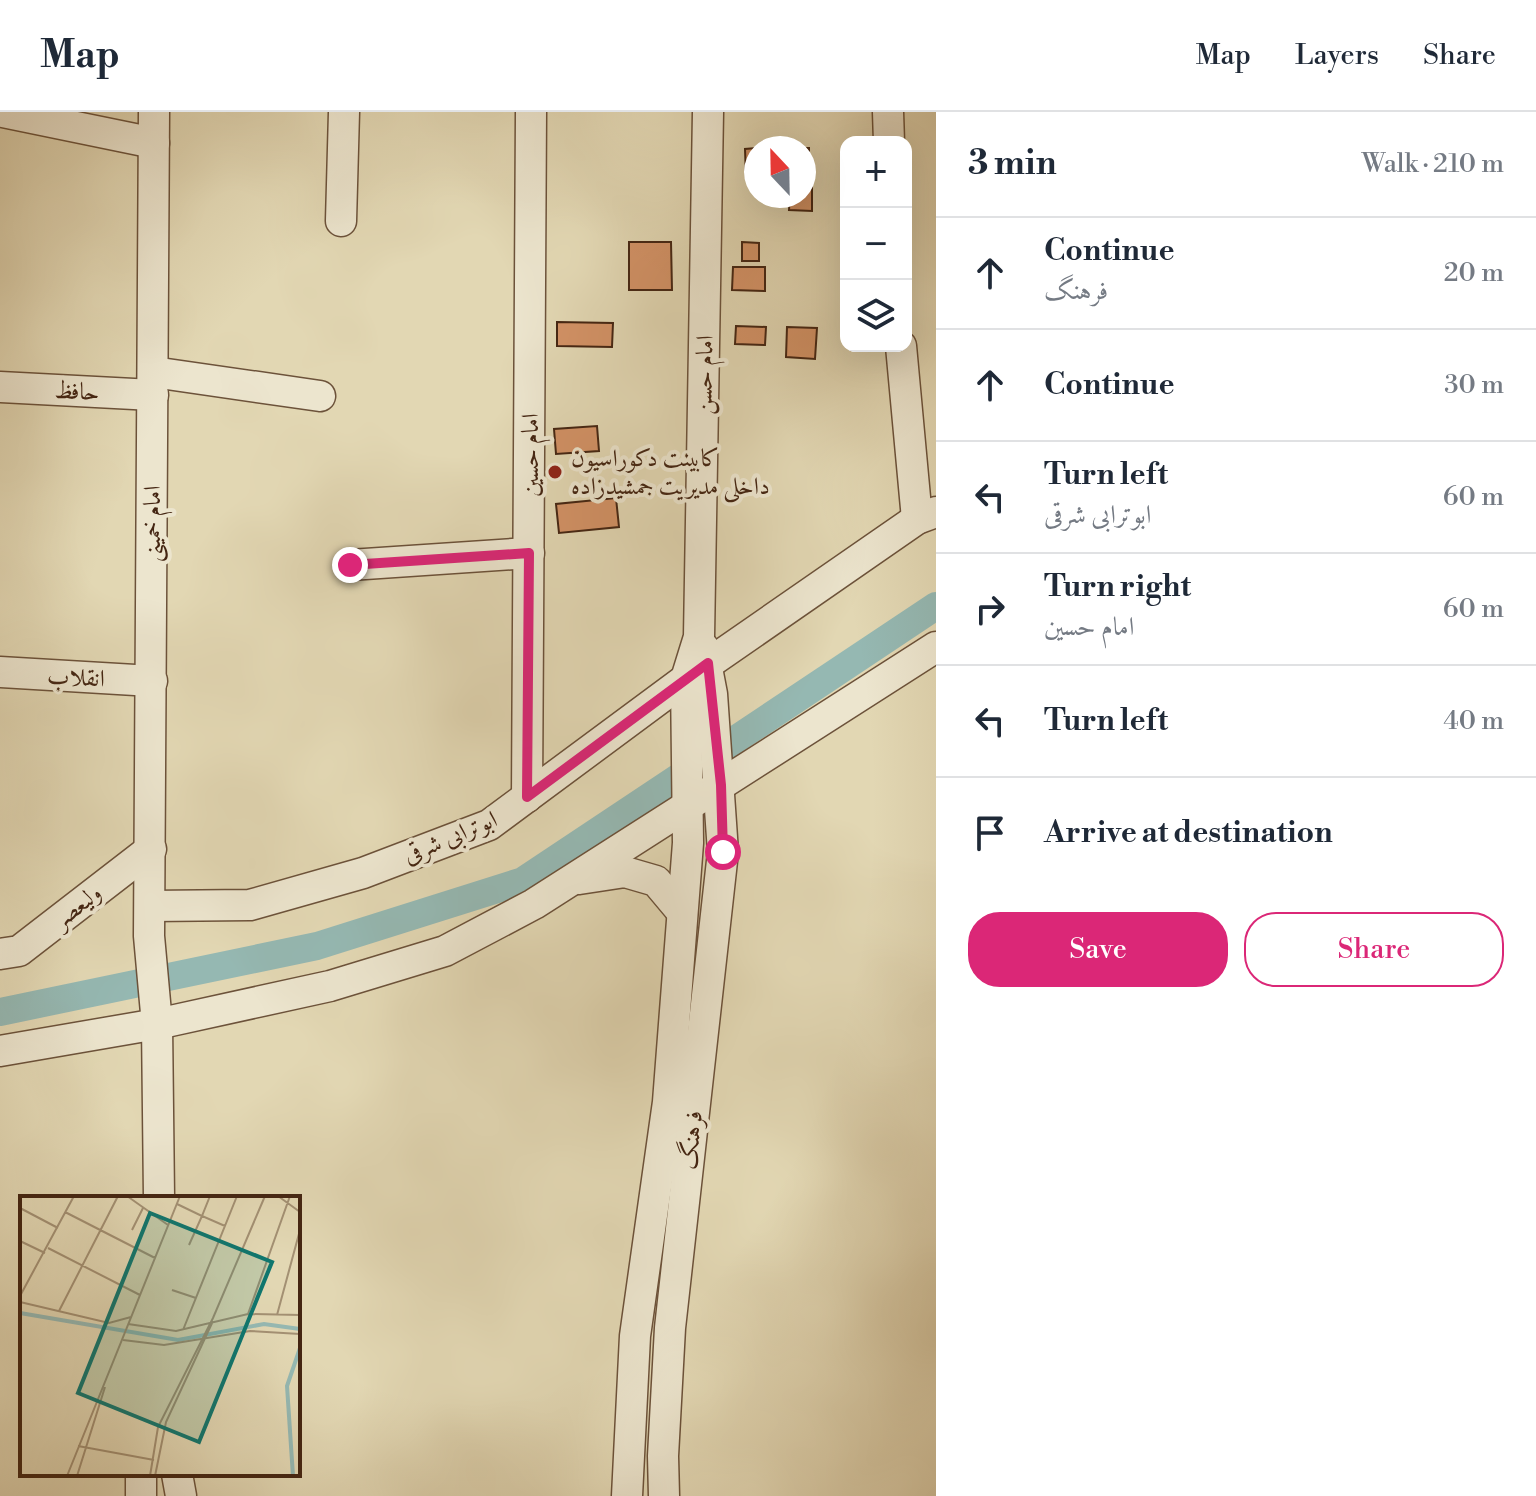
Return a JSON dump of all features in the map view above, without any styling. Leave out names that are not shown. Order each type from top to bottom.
[{"type":"street","points":[[3,112],[154,143]]},
{"type":"street","name":"امام خمینی","points":[[154,112],[149,921],[157,1024],[159,1196]]},
{"type":"street","points":[[341,221],[344,112]]},
{"type":"street","name":"امام حسین","points":[[527,797],[531,112]]},
{"type":"street","name":"امام حسن","points":[[698,676],[708,112]]},
{"type":"street","points":[[888,112],[889,136]]},
{"type":"street","points":[[902,352],[927,515]]},
{"type":"street","name":"حافظ","points":[[0,387],[153,383],[320,396]]},
{"type":"street","name":"ابوترابی شرقی","points":[[149,921],[250,905],[363,873],[489,825],[927,515]]},
{"type":"street","points":[[350,565],[529,553]]},
{"type":"street","points":[[0,1051],[157,1024],[330,986],[445,951],[569,881],[687,796],[936,647]]},
{"type":"street","name":"انقلاب","points":[[0,672],[152,681]]},
{"type":"street","name":"فرهنگ","points":[[664,1496],[663,1456],[670,1328],[723,852],[720,776],[698,676]]},
{"type":"street","name":"فرهنگ","points":[[627,1496],[635,1336],[668,1102],[687,796],[698,676]]},
{"type":"street","name":"ولیعصر","points":[[0,954],[19,951],[151,849]]},
{"type":"street","points":[[569,881],[625,872],[656,881],[682,912]]},
{"type":"street","points":[[177,1476],[181,1496]]},
{"type":"building","points":[[789,208],[812,208],[812,211]]},
{"type":"building","points":[[629,242],[671,242],[672,290],[629,290]]},
{"type":"building","points":[[742,242],[759,243],[759,261],[742,261]]},
{"type":"building","points":[[733,267],[765,267],[765,291],[732,290]]},
{"type":"building","points":[[557,322],[613,323],[612,347],[557,346]]},
{"type":"building","points":[[736,326],[766,327],[765,345],[735,344]]},
{"type":"building","points":[[787,327],[817,328],[815,359],[786,357]]},
{"type":"building","points":[[597,426],[599,451],[556,454],[554,429]]},
{"type":"building","points":[[616,498],[619,527],[559,533],[556,504]]},
{"type":"waterway","points":[[0,1012],[317,946],[523,881],[936,606]]},
{"type":"place","name":"کابینت دکوراسیون داخلی مدیریت جمشیدزاده","points":[[555,472]]},
{"type":"route","points":[[350,565],[529,553],[527,797],[708,663],[721,785],[723,852]]}]
